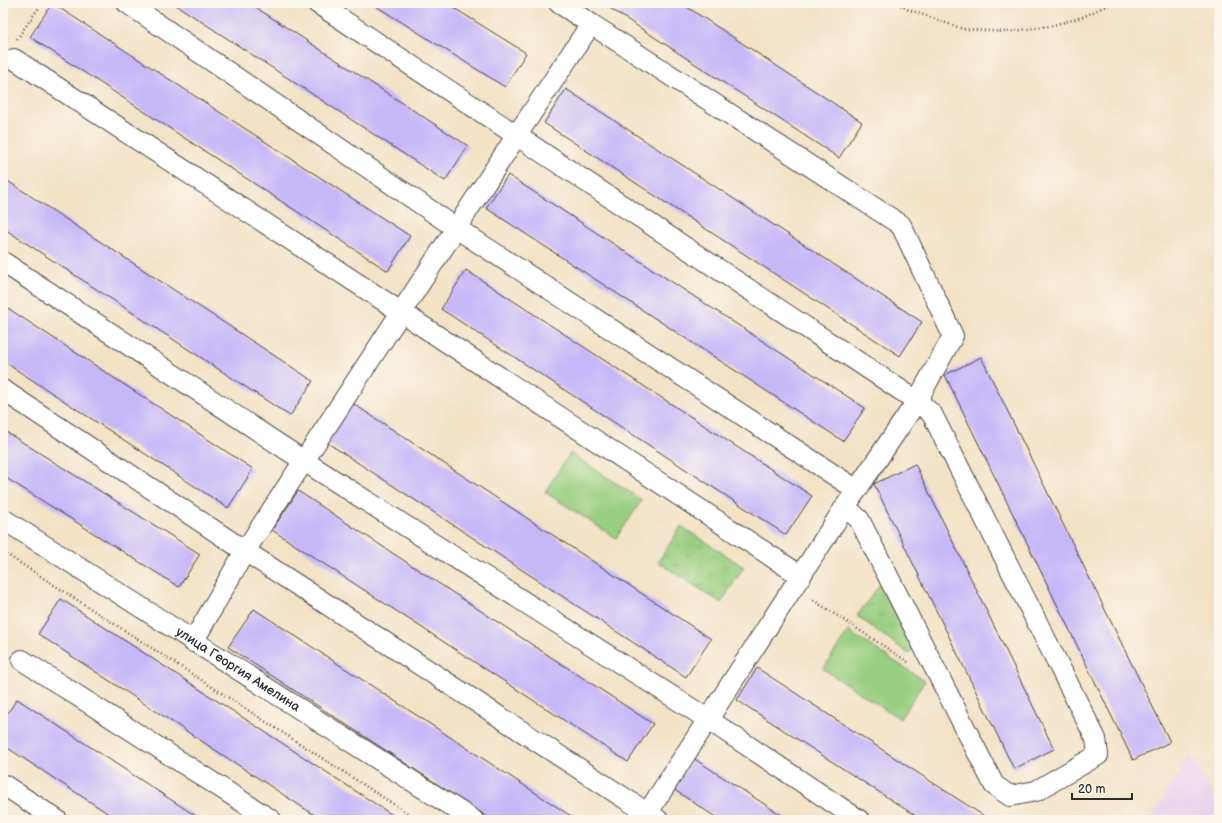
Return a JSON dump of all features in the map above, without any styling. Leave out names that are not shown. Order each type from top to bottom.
[{"type":"street","points":[[127,3],[456,228],[857,490]]},
{"type":"street","points":[[317,3],[917,401],[932,414],[1096,739],[1098,755],[1036,791],[1010,796],[994,785],[859,519],[845,507]]},
{"type":"street","points":[[3,390],[650,818],[709,720],[845,507],[917,401],[953,336],[901,226],[559,3]]},
{"type":"street","points":[[193,642],[245,551],[591,24]]},
{"type":"street","points":[[14,51],[797,582]]},
{"type":"street","points":[[3,262],[304,462],[709,720],[859,820]]},
{"type":"street","name":"улица Георгия Амелина","points":[[3,519],[470,819]]},
{"type":"street","points":[[22,660],[271,820]]},
{"type":"street","points":[[4,785],[57,820]]},
{"type":"path","points":[[14,51],[42,3]]},
{"type":"path","points":[[897,3],[907,9],[963,29],[1006,32],[1050,26],[1083,17],[1112,3]]},
{"type":"path","points":[[3,552],[418,820]]},
{"type":"path","points":[[797,582],[925,673],[939,676]]},
{"type":"shaded area","points":[[1191,754],[1219,808],[1219,820],[1149,820]]},
{"type":"green space","points":[[570,453],[642,500],[616,538],[545,492]]},
{"type":"green space","points":[[681,526],[744,567],[721,603],[658,562]]},
{"type":"green space","points":[[880,584],[913,648],[909,654],[857,616]]},
{"type":"green space","points":[[848,631],[925,681],[900,719],[823,669]]},
{"type":"building","points":[[52,3],[410,236],[388,271],[30,37]]},
{"type":"building","points":[[173,3],[249,3],[468,146],[445,181]]},
{"type":"building","points":[[371,3],[446,3],[526,53],[505,87]]},
{"type":"building","points":[[602,3],[681,3],[862,122],[839,158]]},
{"type":"building","points":[[566,89],[922,322],[900,356],[544,123]]},
{"type":"building","points":[[508,175],[865,408],[843,441],[486,208]]},
{"type":"building","points":[[3,178],[313,381],[290,416],[3,228]]},
{"type":"building","points":[[466,270],[812,496],[786,535],[441,309]]},
{"type":"building","points":[[3,305],[253,469],[228,508],[3,361]]},
{"type":"building","points":[[981,357],[1170,742],[1133,760],[945,375]]},
{"type":"building","points":[[349,401],[711,639],[686,677],[323,440]]},
{"type":"building","points":[[3,430],[200,554],[179,587],[3,476]]},
{"type":"building","points":[[915,464],[1054,749],[1014,769],[874,484]]},
{"type":"building","points":[[298,491],[653,724],[628,762],[272,530]]},
{"type":"building","points":[[61,599],[400,820],[322,820],[38,634]]},
{"type":"building","points":[[254,609],[577,820],[492,820],[228,647]]},
{"type":"building","points":[[757,668],[990,820],[922,820],[737,700]]},
{"type":"building","points":[[17,699],[202,820],[118,820],[3,745],[3,720]]},
{"type":"building","points":[[693,758],[789,820],[720,820],[673,789]]}]
